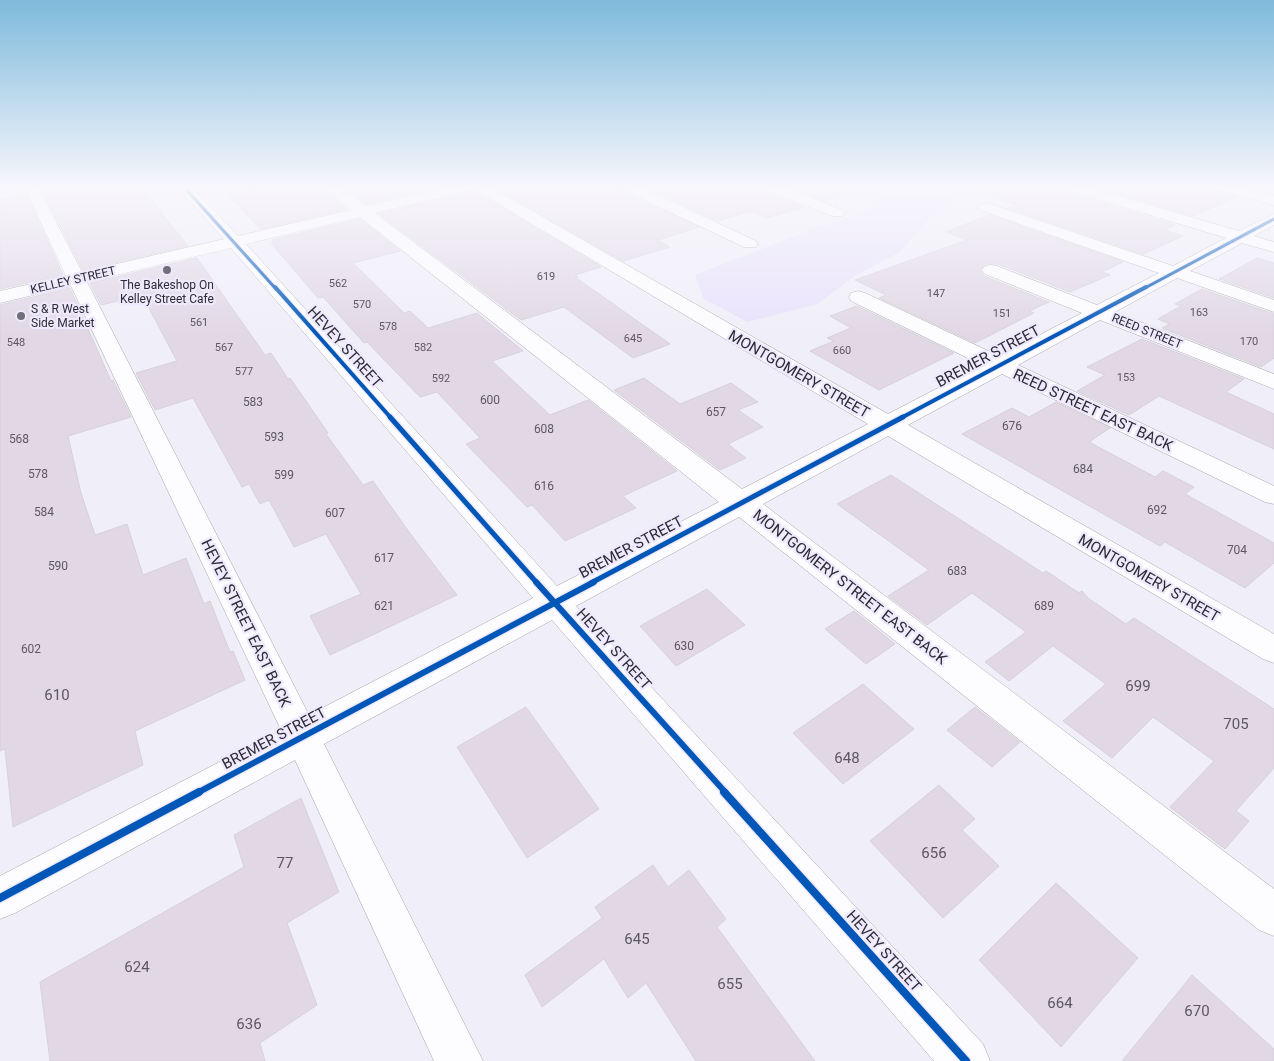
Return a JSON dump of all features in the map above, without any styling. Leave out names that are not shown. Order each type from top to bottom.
[{"type":"street","name":"HEVEY STREET EAST BACK","points":[[56,237],[459,1061]]},
{"type":"street","name":"HEVEY STREET","points":[[230,237],[554,602],[966,1061]]},
{"type":"street","name":"KELLEY STREET","points":[[0,297],[258,237]]},
{"type":"street","name":"MONTGOMERY STREET EAST BACK","points":[[396,237],[1274,914]]},
{"type":"street","name":"MONTGOMERY STREET","points":[[564,237],[1274,650]]},
{"type":"street","points":[[734,237],[750,244]]},
{"type":"street","points":[[1069,237],[1274,306]]},
{"type":"street","name":"BREMER STREET","points":[[0,898],[1239,237]]},
{"type":"street","points":[[1239,237],[1274,247]]},
{"type":"street","name":"REED STREET","points":[[991,270],[1274,382]]},
{"type":"street","name":"REED STREET EAST BACK","points":[[858,297],[998,366],[1274,496]]},
{"type":"shaded area","points":[[793,237],[913,237],[900,252],[856,275],[818,304],[747,322],[703,298],[695,275]]},
{"type":"building","points":[[0,237],[45,237],[63,275],[0,289]]},
{"type":"building","points":[[66,237],[180,237],[188,246],[83,270]]},
{"type":"building","points":[[287,237],[382,237],[400,251],[353,263],[404,313],[410,311],[428,328],[477,313],[523,351],[492,361],[550,415],[588,400],[677,471],[623,496],[636,508],[565,541],[532,505],[527,507],[466,444],[480,438],[437,392],[420,397],[367,342],[364,343],[323,297],[318,298],[271,243],[273,242],[272,240]]},
{"type":"building","points":[[409,237],[550,237],[601,267],[575,275],[578,277],[575,277],[670,344],[633,358],[564,307],[521,320]]},
{"type":"building","points":[[580,237],[669,237],[658,240],[670,247],[623,261]]},
{"type":"building","points":[[958,237],[1050,237],[1123,262],[1102,272],[1110,275],[1070,292],[998,264],[985,264],[980,270],[984,276],[1049,302],[1029,311],[1034,313],[975,343],[879,298],[886,295],[855,280],[967,240]]},
{"type":"building","points":[[1092,237],[1182,237],[1143,254]]},
{"type":"building","points":[[197,258],[265,355],[271,353],[288,379],[290,378],[328,433],[326,434],[363,485],[373,481],[457,595],[330,655],[310,616],[361,594],[326,534],[294,547],[269,500],[260,504],[249,484],[242,487],[193,398],[155,410],[136,373],[177,361],[142,295],[101,305],[90,283]]},
{"type":"building","points":[[1257,258],[1274,263],[1274,298],[1219,279]]},
{"type":"building","points":[[70,288],[111,381],[113,380],[131,417],[68,436],[81,493],[95,535],[127,524],[143,575],[186,558],[204,604],[210,601],[230,652],[233,651],[245,680],[135,731],[143,765],[13,827],[5,749],[0,751],[0,305]]},
{"type":"building","points":[[1202,289],[1274,314],[1274,358],[1261,367],[1162,328],[1170,324],[1158,319],[1181,306],[1175,304]]},
{"type":"building","points":[[857,306],[954,353],[879,390],[810,351],[834,341],[827,338],[851,328],[830,316]]},
{"type":"building","points":[[1142,339],[1244,379],[1226,392],[1274,414],[1274,449],[1159,396],[1129,415],[1077,391],[1105,375],[1087,367]]},
{"type":"building","points":[[644,378],[680,404],[731,383],[758,402],[738,410],[763,427],[728,444],[746,458],[720,470],[614,390]]},
{"type":"building","points":[[1056,402],[1110,428],[1089,442],[1155,477],[1163,471],[1194,487],[1185,494],[1274,543],[1274,563],[1245,588],[1165,542],[1160,546],[962,434],[1012,408],[1029,417]]},
{"type":"building","points":[[891,475],[1043,573],[1046,571],[1079,593],[1082,591],[1088,598],[1126,624],[1134,618],[1274,709],[1274,768],[1236,811],[1249,821],[1225,849],[1170,807],[1214,761],[1153,717],[1112,758],[1063,721],[1106,684],[1053,646],[1009,681],[985,662],[1026,632],[972,593],[927,625],[888,596],[929,570],[837,504]]},
{"type":"building","points":[[707,589],[745,625],[676,666],[640,626]]},
{"type":"building","points":[[854,611],[895,644],[866,664],[825,629]]},
{"type":"building","points":[[863,684],[914,729],[843,784],[793,733]]},
{"type":"building","points":[[526,707],[599,809],[527,858],[457,747]]},
{"type":"building","points":[[975,707],[1020,742],[992,767],[947,730]]},
{"type":"building","points":[[939,785],[975,819],[962,830],[999,866],[943,918],[870,841]]},
{"type":"building","points":[[301,798],[339,892],[287,923],[317,1005],[260,1043],[265,1061],[50,1061],[40,982],[244,867],[234,835]]},
{"type":"building","points":[[653,865],[668,887],[689,870],[726,919],[717,927],[815,1061],[696,1061],[646,983],[628,998],[604,959],[542,1007],[525,975],[602,918],[595,907]]},
{"type":"building","points":[[1056,883],[1138,958],[1061,1047],[979,960]]},
{"type":"building","points":[[1192,975],[1274,1049],[1274,1061],[1122,1061]]},
{"type":"cycle path","points":[[230,237],[554,602],[966,1061]]},
{"type":"cycle path","points":[[0,898],[1241,237]]},
{"type":"place","name":"The Bakeshop On Kelley Street Cafe","points":[[167,270]]},
{"type":"place","name":"S & R West Side Market","points":[[21,316]]}]
